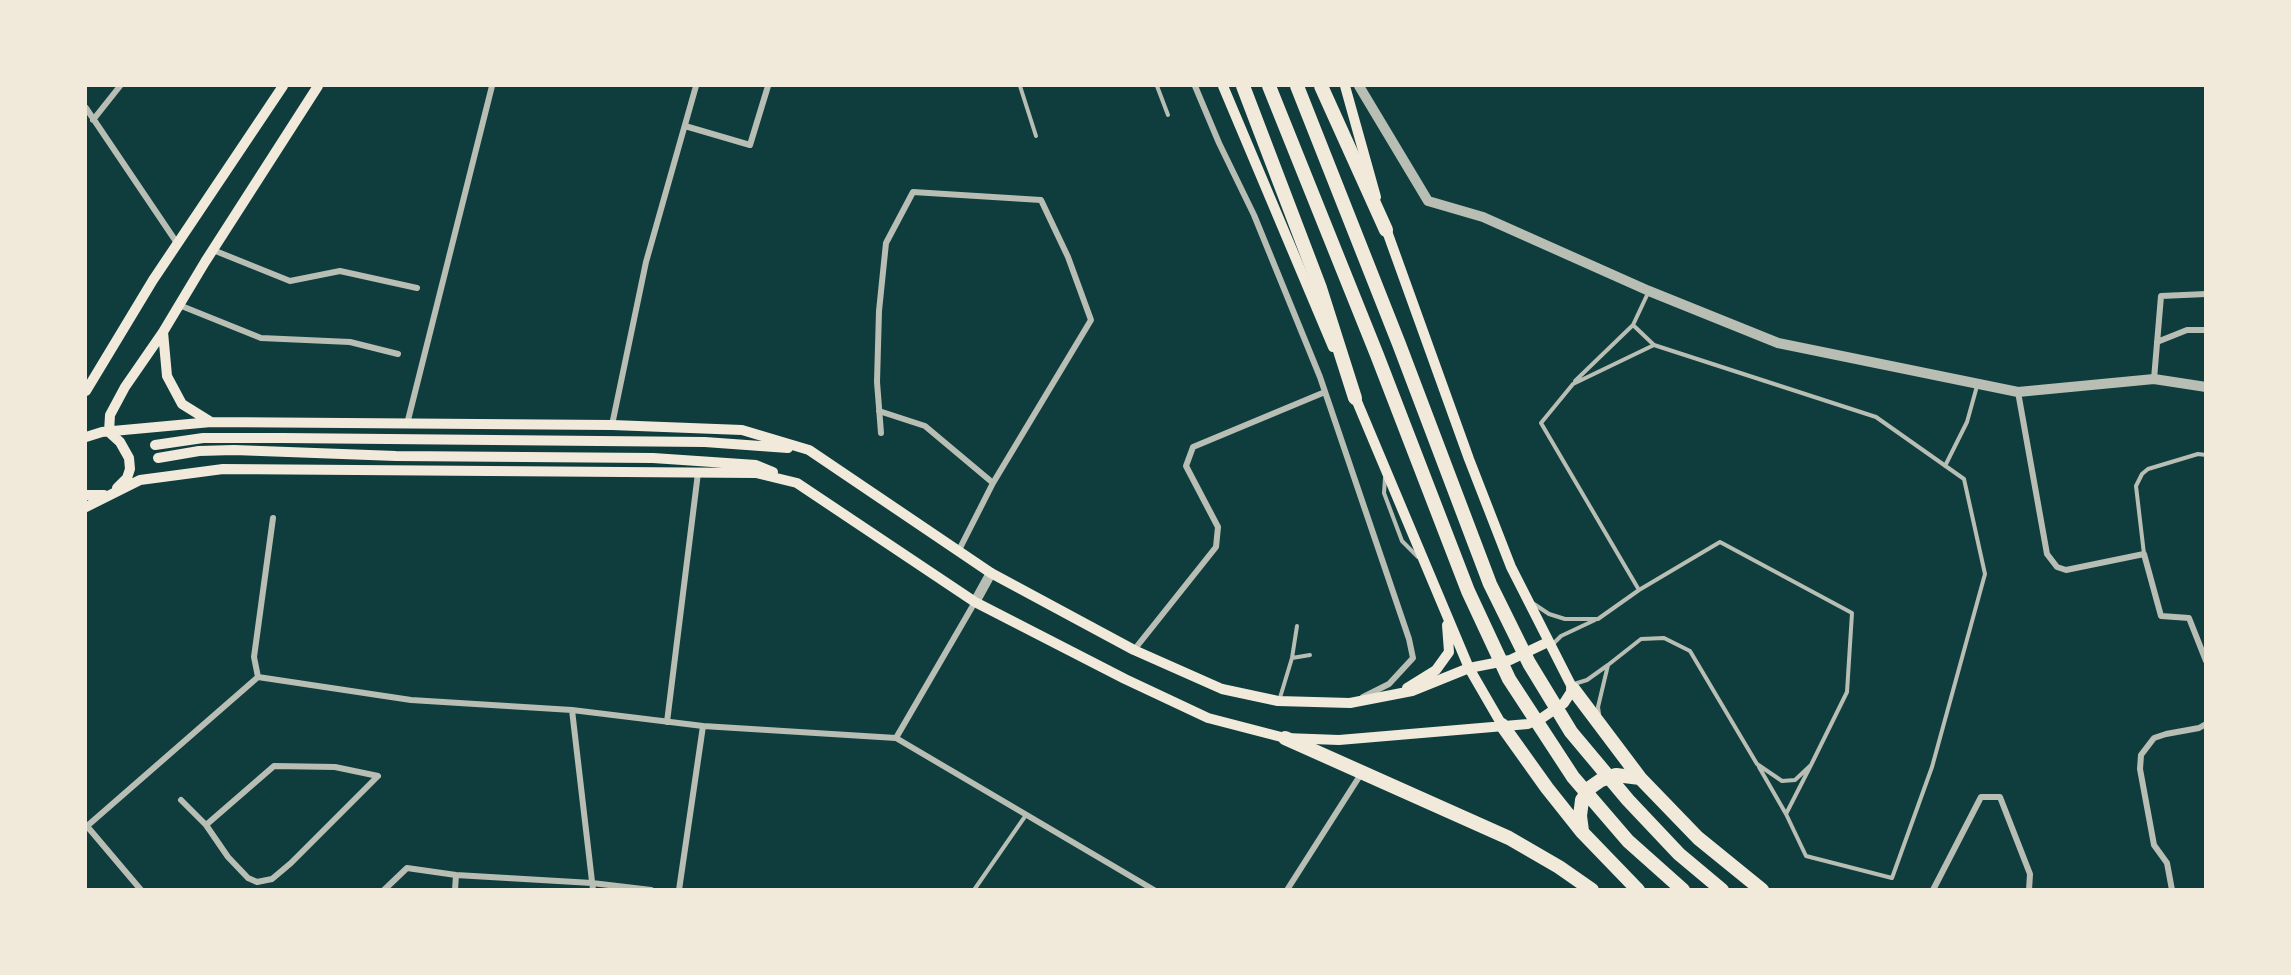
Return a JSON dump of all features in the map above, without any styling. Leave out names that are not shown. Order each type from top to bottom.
[{"type":"highway","points":[[1243,86],[1320,288],[1355,398]]},
{"type":"highway","points":[[1269,86],[1468,591],[1509,679],[1572,777],[1628,841],[1683,890]]},
{"type":"highway","points":[[1297,86],[1490,584],[1529,663],[1571,732],[1628,800],[1671,847],[1722,890]]},
{"type":"highway","points":[[1321,86],[1386,230]]},
{"type":"highway","points":[[1572,687],[1640,778],[1698,838],[1762,890]]},
{"type":"highway","points":[[1502,725],[1582,832],[1638,890]]},
{"type":"highway","points":[[1285,738],[1361,774],[1509,838],[1559,867],[1592,890]]},
{"type":"highway","points":[[1582,832],[1580,816],[1582,800],[1591,787],[1600,780],[1616,775],[1640,778]]},
{"type":"main road","points":[[86,391],[177,243],[283,86]]},
{"type":"main road","points":[[86,495],[109,495],[123,484],[130,469],[129,458],[109,432],[110,415],[125,387],[163,332],[318,86]]},
{"type":"main road","points":[[1222,86],[1469,668],[1502,725]]},
{"type":"main road","points":[[158,458],[199,451],[234,450],[396,456],[653,458],[756,465],[797,483],[975,602],[1125,679],[1208,718],[1285,738],[1339,740],[1527,724],[1542,718],[1564,703],[1572,687],[1511,567],[1466,451],[1386,230],[1345,86]]},
{"type":"main road","points":[[163,332],[167,376],[182,404],[211,422]]},
{"type":"main road","points":[[86,437],[109,432],[211,422],[612,425],[741,430],[809,450],[991,573],[1134,650],[1222,689],[1278,701],[1350,703],[1412,691],[1469,668],[1510,660],[1549,644]]},
{"type":"main road","points":[[155,445],[203,438],[282,438],[705,442],[809,450]]},
{"type":"main road","points":[[86,507],[140,480],[224,469],[756,473],[797,483]]},
{"type":"main road","points":[[1397,694],[1436,670],[1449,652],[1447,615]]},
{"type":"street","points":[[93,120],[120,86]]},
{"type":"street","points":[[407,424],[492,86]]},
{"type":"street","points":[[612,425],[646,262],[696,86]]},
{"type":"street","points":[[685,126],[750,145],[768,86]]},
{"type":"street","points":[[1195,86],[1254,215],[1325,392],[1409,639],[1413,658],[1389,684],[1350,703]]},
{"type":"street","points":[[1359,86],[1428,201],[1483,217],[1649,291],[1778,343],[2018,392],[2154,379],[2205,387]]},
{"type":"street","points":[[86,108],[177,243]]},
{"type":"street","points":[[881,433],[878,382],[879,311],[886,243],[913,192],[1041,200],[1068,257],[1091,320],[993,483],[958,552]]},
{"type":"street","points":[[213,250],[290,281],[340,271],[417,288]]},
{"type":"street","points":[[2154,379],[2161,296],[2205,294]]},
{"type":"street","points":[[179,305],[261,338],[350,342],[398,354]]},
{"type":"street","points":[[2157,342],[2187,330],[2205,330]]},
{"type":"street","points":[[1134,650],[1216,547],[1218,527],[1186,466],[1193,447],[1325,392]]},
{"type":"street","points":[[2018,392],[2047,554],[2057,567],[2067,570],[2144,554],[2161,616],[2189,618],[2205,661]]},
{"type":"street","points":[[879,411],[925,426],[993,483]]},
{"type":"street","points":[[667,722],[698,473]]},
{"type":"street","points":[[258,677],[254,657],[273,518]]},
{"type":"street","points":[[896,738],[991,573]]},
{"type":"street","points":[[141,890],[86,826],[258,677],[411,700],[572,710],[703,726],[896,738],[1154,890]]},
{"type":"street","points":[[572,710],[592,886]]},
{"type":"street","points":[[2172,890],[2167,863],[2154,845],[2140,769],[2141,755],[2154,738],[2199,728],[2205,724]]},
{"type":"street","points":[[679,890],[703,726]]},
{"type":"street","points":[[181,800],[206,825],[228,857],[248,878],[257,882],[272,879],[291,863],[378,776],[335,767],[274,766],[206,825]]},
{"type":"street","points":[[1287,890],[1361,774]]},
{"type":"street","points":[[1934,890],[1981,797],[2000,797],[2030,874],[2029,890]]},
{"type":"street","points":[[384,890],[407,868],[456,875],[651,890]]},
{"type":"street","points":[[455,890],[456,875]]},
{"type":"lane","points":[[1020,86],[1036,136]]},
{"type":"lane","points":[[1157,86],[1168,115]]},
{"type":"lane","points":[[1639,590],[1541,423],[1573,384],[1633,325],[1649,291]]},
{"type":"lane","points":[[1572,687],[1587,680],[1641,639],[1664,638],[1690,651],[1786,814],[1806,856],[1892,878],[1932,767],[1985,574],[1964,479],[1946,466],[1876,417],[1654,345],[1633,325]]},
{"type":"lane","points":[[1573,384],[1654,345]]},
{"type":"lane","points":[[1946,466],[1967,422],[1977,384]]},
{"type":"lane","points":[[2144,554],[2136,486],[2139,480],[2148,469],[2198,454],[2205,455]]},
{"type":"lane","points":[[1549,644],[1598,619],[1639,590],[1720,542],[1852,613],[1847,692],[1786,814]]},
{"type":"lane","points":[[1511,567],[1527,599],[1549,614],[1565,619],[1598,619]]},
{"type":"lane","points":[[1278,701],[1292,658],[1297,626]]},
{"type":"lane","points":[[1292,658],[1310,655]]},
{"type":"lane","points":[[1600,727],[1598,707],[1608,665]]},
{"type":"lane","points":[[1757,764],[1782,781],[1795,780],[1811,765]]},
{"type":"lane","points":[[974,890],[1027,815]]}]
